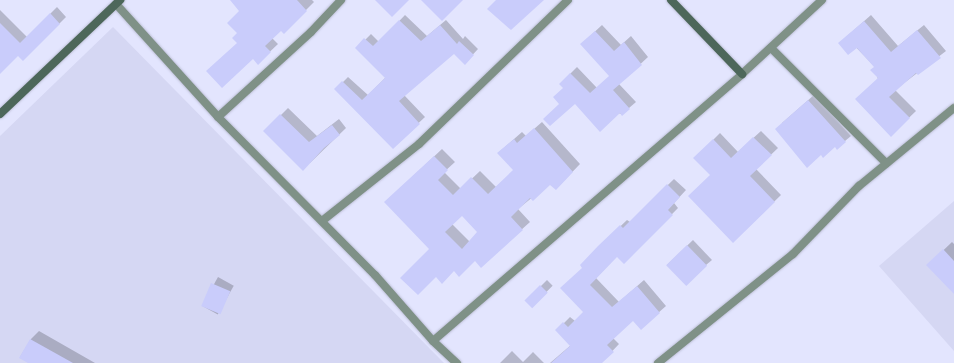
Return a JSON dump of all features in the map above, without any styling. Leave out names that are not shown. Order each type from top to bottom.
[{"type":"street","points":[[218,117],[312,32],[341,0]]},
{"type":"street","points":[[322,220],[419,144],[568,0]]},
{"type":"street","points":[[671,0],[742,74]]},
{"type":"street","points":[[433,341],[742,74],[822,0]]},
{"type":"street","points":[[1,112],[118,2],[218,117],[322,220],[375,275],[433,341],[457,363]]},
{"type":"street","points":[[771,48],[886,164]]},
{"type":"street","points":[[658,363],[793,254],[860,186],[954,108]]},
{"type":"shaded area","points":[[113,27],[444,363],[0,363],[0,136]]},
{"type":"shaded area","points":[[954,201],[954,351],[879,266]]},
{"type":"building","points":[[230,0],[297,0],[307,11],[284,34],[281,31],[265,46],[271,52],[258,65],[253,59],[222,88],[206,71],[237,43],[232,38],[237,33],[227,23],[239,11]]},
{"type":"building","points":[[375,0],[409,0],[392,17]]},
{"type":"building","points":[[421,0],[463,0],[442,21]]},
{"type":"building","points":[[496,0],[544,0],[511,30],[487,9]]},
{"type":"building","points":[[50,13],[60,24],[23,61],[18,56],[0,74],[0,23],[20,43]]},
{"type":"building","points":[[399,20],[421,41],[440,25],[457,44],[459,41],[474,55],[465,65],[454,54],[399,101],[420,124],[393,149],[334,89],[342,81],[362,100],[385,78],[355,48],[364,38],[373,46]]},
{"type":"building","points":[[864,21],[891,52],[917,30],[941,58],[918,75],[916,73],[889,97],[910,118],[891,137],[855,99],[878,78],[870,70],[874,67],[857,48],[848,55],[838,43]]},
{"type":"building","points":[[595,31],[614,51],[624,42],[642,65],[613,90],[630,109],[622,116],[620,113],[600,132],[575,104],[550,126],[543,119],[559,104],[553,97],[563,88],[559,84],[570,73],[590,93],[609,76],[580,44]]},
{"type":"building","points":[[808,100],[846,142],[837,150],[835,147],[823,158],[821,155],[807,168],[775,129]]},
{"type":"building","points":[[280,114],[309,142],[332,125],[340,135],[324,148],[303,171],[263,131]]},
{"type":"building","points":[[534,128],[573,172],[556,190],[550,185],[533,201],[530,198],[511,217],[523,230],[481,268],[475,261],[459,277],[454,271],[442,284],[436,277],[418,295],[400,278],[429,249],[384,202],[434,156],[448,170],[438,180],[453,195],[471,177],[488,194],[513,170],[497,153],[514,139],[517,143]],"holes":[[[462,216],[477,232],[462,249],[445,232]]]},
{"type":"building","points":[[753,137],[772,155],[750,176],[775,202],[733,243],[688,196],[710,175],[693,158],[713,139],[731,158]]},
{"type":"building","points":[[667,184],[680,197],[668,210],[673,215],[624,264],[617,257],[590,285],[612,307],[637,286],[660,313],[641,330],[633,321],[607,345],[614,352],[602,363],[551,363],[570,346],[555,330],[563,322],[568,327],[583,312],[560,288],[582,268],[580,265],[598,246],[620,225],[623,228]]},
{"type":"building","points":[[687,245],[707,266],[686,286],[666,265]]},
{"type":"building","points":[[943,249],[954,261],[954,294],[926,265]]},
{"type":"building","points":[[211,283],[230,291],[221,314],[201,306]]},
{"type":"building","points":[[540,285],[548,293],[532,308],[524,301]]},
{"type":"building","points":[[30,339],[73,363],[28,363],[19,358]]}]
